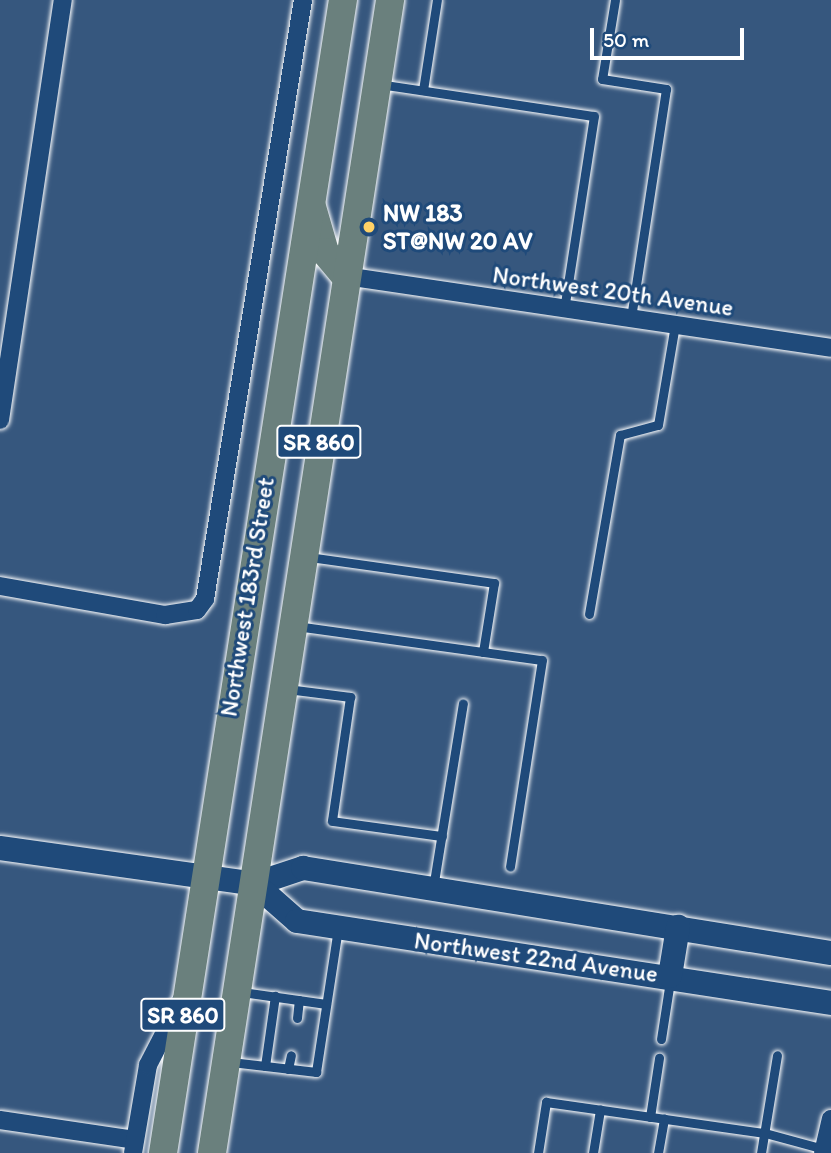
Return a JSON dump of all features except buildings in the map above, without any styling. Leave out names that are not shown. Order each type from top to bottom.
[{"type":"main road","name":"Northwest 183rd Street","points":[[163,1153],[203,877],[343,0]]},
{"type":"main road","name":"Northwest 183rd Street","points":[[212,1153],[255,884],[301,556],[390,0]]},
{"type":"main road","points":[[310,201],[325,251],[345,276]]},
{"type":"main road","name":"Northwest 22nd Avenue","points":[[0,848],[255,884],[303,868],[831,953]]},
{"type":"main road","name":"Northwest 22nd Avenue","points":[[255,884],[297,921],[670,976],[831,1003]]},
{"type":"main road","points":[[670,976],[677,927]]},
{"type":"street","points":[[0,420],[63,0]]},
{"type":"street","name":"Northwest 183rd Street","points":[[0,586],[164,615],[197,610],[210,587],[303,0]]},
{"type":"street","name":"Northwest 20th Avenue","points":[[345,276],[831,348]]},
{"type":"street","points":[[0,1120],[134,1147],[148,1065],[186,993]]},
{"type":"street","points":[[824,1151],[831,1119]]},
{"type":"lane","points":[[423,90],[437,0]]},
{"type":"lane","points":[[615,0],[602,79],[666,89],[631,318]]},
{"type":"lane","points":[[377,83],[594,116],[564,309]]},
{"type":"lane","points":[[589,614],[620,435],[659,425],[675,325]]},
{"type":"lane","points":[[301,556],[494,583],[483,652]]},
{"type":"lane","points":[[291,625],[542,660],[510,867]]},
{"type":"lane","points":[[282,688],[350,697],[332,821],[442,836]]},
{"type":"lane","points":[[433,889],[463,703]]},
{"type":"lane","points":[[226,1061],[316,1072],[338,928]]},
{"type":"lane","points":[[661,1039],[670,976]]},
{"type":"lane","points":[[237,991],[326,1004]]},
{"type":"lane","points":[[265,1066],[275,996]]},
{"type":"lane","points":[[297,1018],[299,1000]]},
{"type":"lane","points":[[288,1069],[291,1055]]},
{"type":"lane","points":[[761,1153],[778,1055]]},
{"type":"lane","points":[[650,1116],[659,1058]]},
{"type":"lane","points":[[538,1153],[546,1102],[765,1133],[824,1151]]},
{"type":"lane","points":[[593,1153],[600,1110]]},
{"type":"lane","points":[[657,1153],[664,1119]]},
{"type":"place","name":"NW 183 ST@NW 20 AV","points":[[369,227]]}]
